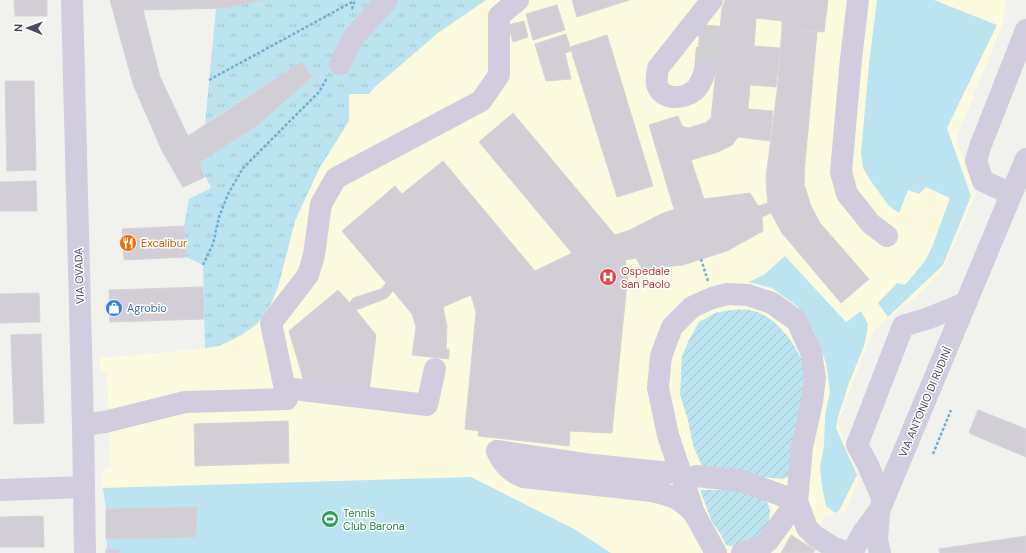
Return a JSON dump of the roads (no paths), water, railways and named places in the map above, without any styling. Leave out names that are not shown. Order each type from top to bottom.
[{"type":"street","name":"VIA OVADA","points":[[72,0],[85,553]]},
{"type":"street","points":[[333,71],[352,38],[387,0]]},
{"type":"street","points":[[83,425],[109,422],[185,402],[288,398],[271,323],[308,275],[314,255],[321,204],[336,178],[481,101],[499,75],[499,16],[518,0]]},
{"type":"street","points":[[709,25],[711,0]]},
{"type":"street","points":[[705,70],[701,83],[695,90],[687,95],[671,97],[661,91],[656,79],[658,68],[711,0]]},
{"type":"street","points":[[858,0],[841,172],[847,194],[871,224],[887,236]]},
{"type":"street","points":[[1011,194],[983,181],[976,161],[980,147],[1026,30]]},
{"type":"street","name":"VIA ANTONIO DI RUDINÌ","points":[[852,553],[862,534],[881,506],[1026,159]]},
{"type":"street","points":[[716,553],[694,513],[668,435],[658,388],[661,356],[672,327],[692,307],[712,298],[727,294],[748,295],[772,303],[797,321],[811,352],[815,378],[812,402],[802,447],[797,501],[807,528],[815,536],[834,548],[852,553]]},
{"type":"street","name":"VIA ANTONIO DI RUDINÌ","points":[[880,553],[877,540],[881,506],[868,466],[857,445],[903,326],[929,318],[966,303]]},
{"type":"street","points":[[285,388],[427,405],[435,369]]},
{"type":"street","points":[[670,473],[584,464],[497,450],[503,462],[514,473],[523,477],[652,491],[673,496],[684,503],[694,513]]},
{"type":"street","points":[[696,476],[742,480],[797,501]]},
{"type":"street","points":[[0,490],[84,487]]},
{"type":"street","points":[[742,553],[758,549],[768,541],[797,501]]},
{"type":"tunnel","points":[[705,70],[709,25]]},
{"type":"place","name":"Excalibur","points":[[128,243]]},
{"type":"place","name":"Ospedale San Paolo","points":[[608,277]]},
{"type":"place","name":"Agrobio","points":[[114,308]]},
{"type":"place","name":"Tennis Club Barona","points":[[330,519]]}]
